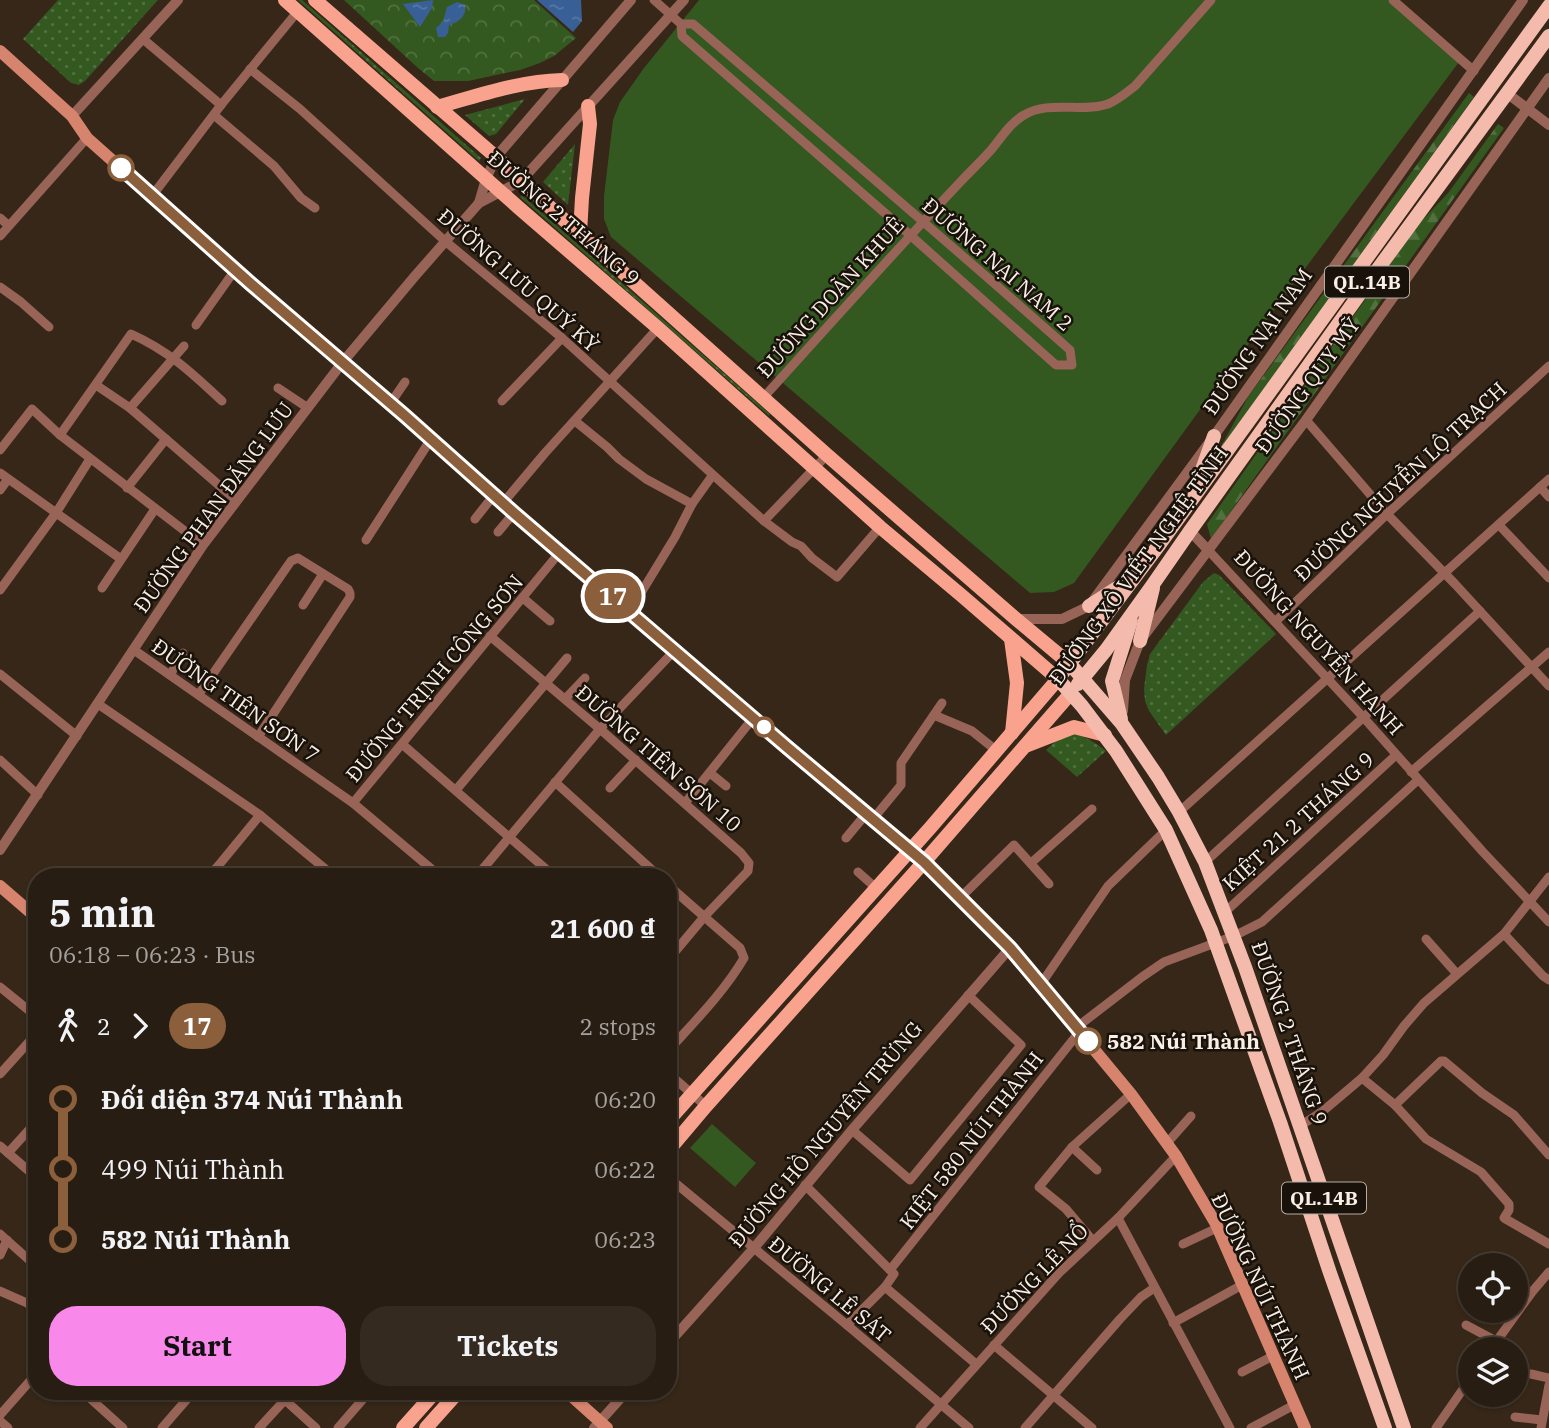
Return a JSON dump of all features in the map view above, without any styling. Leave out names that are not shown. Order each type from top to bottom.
[{"type":"highway","name":"ĐƯỜNG XÔ VIẾT NGHỆ TĨNH","points":[[1058,679],[1549,6]]},
{"type":"highway","name":"ĐƯỜNG XÔ VIẾT NGHỆ TĨNH","points":[[1071,693],[1106,650],[1369,281],[1549,36]]},
{"type":"highway","points":[[1191,500],[1214,436]]},
{"type":"highway","points":[[1089,606],[1136,575]]},
{"type":"highway","points":[[1140,641],[1154,583]]},
{"type":"highway","points":[[1122,724],[1112,681],[1136,607]]},
{"type":"highway","name":"QL.14B","points":[[1070,664],[1084,677]]},
{"type":"highway","name":"ĐƯỜNG 2 THÁNG 9","points":[[1084,677],[1122,724],[1180,812],[1205,862],[1234,936],[1404,1428]]},
{"type":"highway","name":"QL.14B","points":[[1058,679],[1071,693]]},
{"type":"highway","name":"ĐƯỜNG 2 THÁNG 9","points":[[1071,693],[1116,751],[1166,830],[1216,943],[1385,1428]]},
{"type":"main road","name":"ĐƯỜNG 2 THÁNG 9","points":[[285,0],[880,527],[1058,679]]},
{"type":"main road","name":"ĐƯỜNG 2 THÁNG 9","points":[[315,0],[496,157],[827,455],[1070,664]]},
{"type":"main road","name":"ĐƯỜNG NÚI THÀNH","points":[[0,51],[72,116],[87,138],[234,270],[514,513],[924,862],[1010,948],[1131,1094],[1175,1156],[1217,1228],[1305,1428]]},
{"type":"main road","points":[[437,107],[492,91],[543,80],[562,80]]},
{"type":"main road","points":[[580,233],[590,124],[588,106]]},
{"type":"main road","points":[[1010,639],[1017,683],[1012,733]]},
{"type":"main road","name":"ĐƯỜNG XÔ VIẾT NGHỆ TĨNH","points":[[677,1111],[910,850],[1058,679]]},
{"type":"main road","name":"ĐƯỜNG XÔ VIẾT NGHỆ TĨNH","points":[[677,1141],[1071,693]]},
{"type":"main road","points":[[1027,745],[1074,727],[1105,736]]},
{"type":"main road","points":[[0,886],[28,910]]},
{"type":"main road","points":[[403,1428],[428,1400]]},
{"type":"main road","points":[[426,1428],[451,1400]]},
{"type":"main road","points":[[575,1400],[600,1426]]},
{"type":"street","points":[[72,116],[178,0]]},
{"type":"street","name":"ĐƯỜNG PHAN ĐĂNG LƯU","points":[[479,203],[496,157],[631,0]]},
{"type":"street","name":"ĐƯỜNG NẠI NAM 2","points":[[654,0],[681,24],[693,24],[1070,350],[1072,365],[1056,365],[682,36],[681,24]]},
{"type":"street","name":"ĐƯỜNG PHAN ĐĂNG LƯU","points":[[0,850],[203,545],[342,363],[479,203],[521,181],[684,0]]},
{"type":"street","name":"ĐƯỜNG DOÃN KHUÊ","points":[[763,398],[1023,115],[1054,107],[1092,107],[1108,104],[1122,96],[1135,86],[1210,0]]},
{"type":"street","points":[[1393,0],[1474,71],[1494,82]]},
{"type":"street","name":"ĐƯỜNG NẠI NAM","points":[[1089,606],[1214,436],[1524,0]]},
{"type":"street","points":[[152,196],[221,105],[298,12]]},
{"type":"street","points":[[143,39],[221,105]]},
{"type":"street","name":"ĐƯỜNG LƯU QUÝ KỲ","points":[[250,69],[300,109],[445,241],[562,338],[764,521],[801,547],[836,577],[880,527]]},
{"type":"street","name":"ĐƯỜNG QUY MỸ","points":[[1122,724],[1125,680],[1140,641],[1306,420],[1549,78]]},
{"type":"street","points":[[1508,94],[1549,125]]},
{"type":"street","points":[[214,114],[274,166],[301,198],[314,208]]},
{"type":"street","points":[[0,236],[87,138]]},
{"type":"street","points":[[0,218],[8,225]]},
{"type":"street","points":[[196,325],[234,270]]},
{"type":"street","points":[[0,287],[49,327]]},
{"type":"street","points":[[475,519],[499,499],[575,421],[658,328]]},
{"type":"street","points":[[60,435],[131,334],[173,357],[222,401]]},
{"type":"street","points":[[502,401],[562,338]]},
{"type":"street","points":[[130,408],[184,346]]},
{"type":"street","name":"ĐƯỜNG NGUYỄN LỘ TRẠCH","points":[[1275,622],[1387,514],[1549,366]]},
{"type":"street","points":[[390,404],[405,382]]},
{"type":"street","points":[[96,385],[130,408],[236,500]]},
{"type":"street","points":[[278,388],[308,408]]},
{"type":"street","points":[[0,450],[32,409],[60,435],[203,545]]},
{"type":"street","points":[[1306,420],[1387,514],[1549,686]]},
{"type":"street","points":[[575,421],[646,479],[692,504]]},
{"type":"street","points":[[127,488],[166,439]]},
{"type":"street","points":[[366,540],[431,439]]},
{"type":"street","points":[[764,521],[827,455]]},
{"type":"street","points":[[0,590],[56,513],[90,458]]},
{"type":"street","points":[[630,611],[692,504],[712,475]]},
{"type":"street","points":[[0,490],[4,476],[121,559]]},
{"type":"street","points":[[1180,812],[1549,479]]},
{"type":"street","points":[[1540,487],[1549,497]]},
{"type":"street","points":[[102,587],[155,509]]},
{"type":"street","points":[[498,532],[514,513]]},
{"type":"street","points":[[1499,525],[1549,578]]},
{"type":"street","name":"ĐƯỜNG NGUYỄN HANH","points":[[1190,531],[1549,922]]},
{"type":"street","name":"ĐƯỜNG TRỊNH CÔNG SƠN","points":[[430,868],[353,803],[560,551]]},
{"type":"street","points":[[199,694],[291,561],[298,558],[348,589],[350,597],[258,737]]},
{"type":"street","points":[[303,605],[323,573]]},
{"type":"street","points":[[523,598],[550,621]]},
{"type":"street","points":[[1016,619],[1062,619],[1089,606]]},
{"type":"street","points":[[1205,862],[1480,611]]},
{"type":"street","name":"ĐƯỜNG TIÊN SƠN 10","points":[[490,636],[685,803],[749,863],[748,872],[704,917]]},
{"type":"street","name":"ĐƯỜNG TIÊN SƠN 7","points":[[134,650],[353,803]]},
{"type":"street","points":[[484,868],[600,729],[675,650]]},
{"type":"street","name":"KIỆT 580 NÚI THÀNH","points":[[890,1270],[1078,1029],[1153,969],[1172,958],[1234,936],[1262,922],[1414,776],[1549,652]]},
{"type":"street","points":[[170,675],[183,653]]},
{"type":"street","points":[[456,790],[567,658]]},
{"type":"street","points":[[0,674],[77,736]]},
{"type":"street","points":[[565,699],[585,678]]},
{"type":"street","points":[[846,838],[901,785],[901,763],[942,703]]},
{"type":"street","points":[[98,704],[260,815],[324,868]]},
{"type":"street","points":[[934,715],[972,731],[997,751]]},
{"type":"street","points":[[685,803],[754,717]]},
{"type":"street","points":[[402,744],[545,868]]},
{"type":"street","name":"KIỆT 21 2 THÁNG 9","points":[[1225,912],[1396,755]]},
{"type":"street","points":[[0,760],[38,795]]},
{"type":"street","points":[[610,788],[635,760]]},
{"type":"street","points":[[710,773],[726,786]]},
{"type":"street","points":[[555,782],[650,868]]},
{"type":"street","points":[[1031,863],[1092,809]]},
{"type":"street","points":[[216,868],[260,815]]},
{"type":"street","points":[[1041,984],[1108,886],[1166,830]]},
{"type":"street","points":[[961,897],[1014,845],[1049,884]]},
{"type":"street","points":[[858,872],[876,888]]},
{"type":"street","points":[[1300,1126],[1323,1111],[1362,1078],[1424,1003],[1504,934],[1548,880]]},
{"type":"street","points":[[677,892],[740,948],[744,958],[736,972],[677,1041]]},
{"type":"street","points":[[677,949],[704,917]]},
{"type":"street","points":[[1504,934],[1549,980]]},
{"type":"street","points":[[1426,939],[1457,974]]},
{"type":"street","name":"ĐƯỜNG HỒ NGUYÊN TRỪNG","points":[[677,1334],[754,1248],[1010,948]]},
{"type":"street","points":[[0,987],[28,1010]]},
{"type":"street","points":[[852,1130],[910,1180],[1021,1045],[968,995]]},
{"type":"street","points":[[0,1074],[28,1044]]},
{"type":"street","points":[[1395,1105],[1444,1061],[1482,1093],[1511,1112],[1549,1154]]},
{"type":"street","points":[[1362,1078],[1395,1105],[1426,1139],[1481,1172],[1509,1204],[1504,1218],[1549,1244]]},
{"type":"street","points":[[677,1081],[706,1107]]},
{"type":"street","points":[[1093,1241],[1066,1209],[1039,1187],[1072,1147],[1131,1094]]},
{"type":"street","points":[[1167,1143],[1191,1116]]},
{"type":"street","points":[[28,1129],[4,1149],[28,1170]]},
{"type":"street","points":[[1072,1147],[1097,1170]]},
{"type":"street","name":"ĐƯỜNG LÊ NỔ","points":[[920,1428],[1059,1273],[1118,1218],[1175,1156]]},
{"type":"street","name":"ĐƯỜNG LÊ SÁT","points":[[677,1184],[969,1428]]},
{"type":"street","points":[[805,1185],[894,1274],[885,1287],[847,1325]]},
{"type":"street","points":[[1118,1218],[1230,1428]]},
{"type":"street","points":[[1183,1244],[1217,1228]]},
{"type":"street","points":[[0,1255],[3,1237]]},
{"type":"street","points":[[3,1237],[28,1259]]},
{"type":"street","points":[[1500,1337],[1531,1292],[1549,1272]]},
{"type":"street","points":[[1173,1323],[1242,1285]]},
{"type":"street","points":[[885,1287],[976,1364]]},
{"type":"street","points":[[1026,1428],[1120,1319],[1154,1287]]},
{"type":"street","points":[[0,1291],[28,1304]]},
{"type":"street","points":[[1466,1325],[1483,1337]]},
{"type":"street","points":[[994,1345],[1092,1428]]},
{"type":"street","points":[[1242,1372],[1273,1356]]},
{"type":"street","points":[[1531,1374],[1549,1377]]},
{"type":"street","points":[[0,1415],[28,1383]]},
{"type":"street","points":[[1515,1417],[1541,1424],[1549,1385]]},
{"type":"street","points":[[1436,1428],[1458,1396]]},
{"type":"street","points":[[92,1400],[123,1428]]},
{"type":"street","points":[[162,1428],[186,1400]]},
{"type":"street","points":[[259,1428],[285,1400],[316,1428]]},
{"type":"street","points":[[338,1428],[362,1400]]},
{"type":"street","points":[[600,1426],[620,1400]]},
{"type":"street","points":[[1251,1428],[1294,1405]]},
{"type":"street","points":[[0,1421],[8,1428]]},
{"type":"green space","points":[[58,0],[158,0],[79,85],[71,83],[23,39]]},
{"type":"green space","points":[[298,0],[302,0],[481,158],[479,161]]},
{"type":"green space","points":[[344,0],[534,0],[576,38],[554,56],[520,70],[468,81],[434,81]]},
{"type":"green space","points":[[699,0],[1388,0],[1459,62],[1074,583],[1054,592],[1030,593],[611,237],[604,219],[604,196],[613,120],[620,102],[644,68]]},
{"type":"green space","points":[[1469,93],[1474,97],[1218,452],[1248,397]]},
{"type":"green space","points":[[525,99],[496,134],[489,136],[465,115]]},
{"type":"green space","points":[[1498,124],[1504,128],[1211,539],[1207,524],[1417,226],[1449,192]]},
{"type":"green space","points":[[575,144],[568,205],[543,182]]},
{"type":"green space","points":[[522,195],[770,414],[769,416],[520,197]]},
{"type":"green space","points":[[1214,573],[1276,634],[1166,735],[1145,701],[1144,689],[1150,654],[1203,582]]},
{"type":"green space","points":[[1071,733],[1090,740],[1106,751],[1077,777],[1046,750],[1059,738]]},
{"type":"green space","points":[[712,1124],[756,1163],[735,1187],[690,1148]]},
{"type":"water","points":[[433,0],[432,8],[420,27],[403,4]]},
{"type":"water","points":[[537,0],[581,0],[582,21],[573,32]]},
{"type":"water","points":[[457,2],[465,5],[463,15],[449,25],[445,37],[438,37],[436,28],[443,22],[447,7]]},
{"type":"bus line","name":"17","points":[[121,168],[514,513],[938,874],[1010,948],[1088,1041]]},
{"type":"place","name":"582 Núi Thành","points":[[1088,1041]]}]
